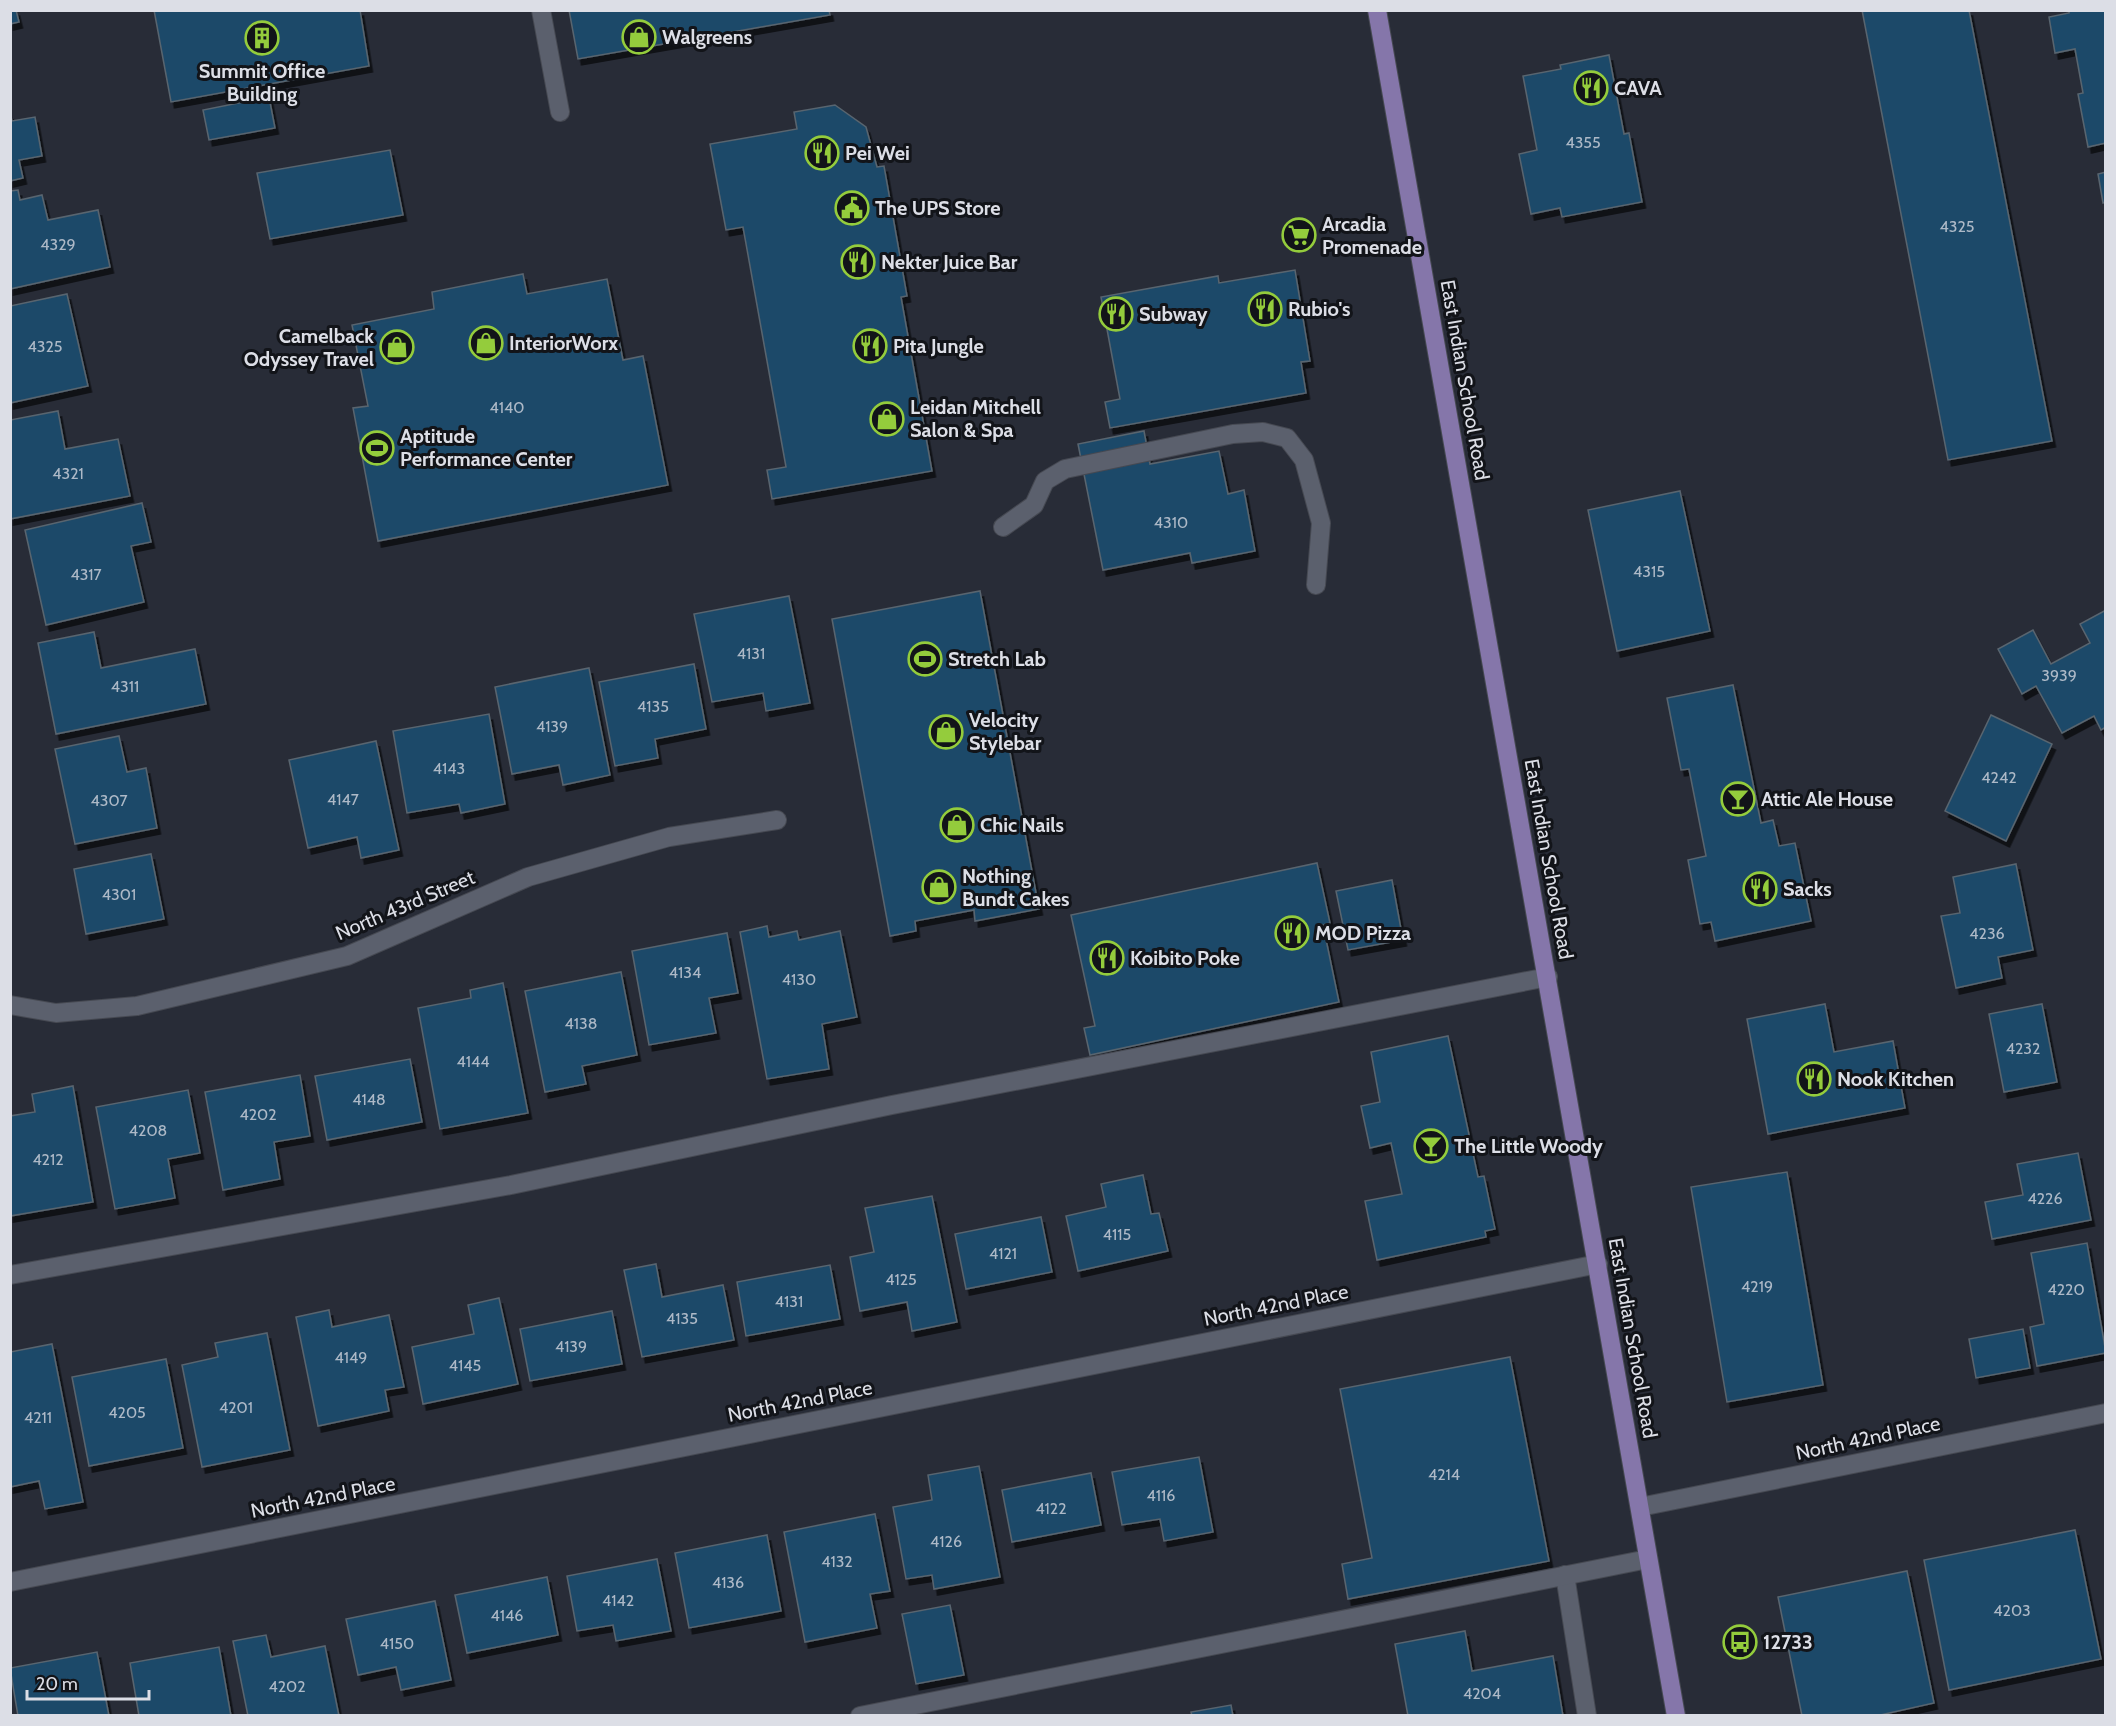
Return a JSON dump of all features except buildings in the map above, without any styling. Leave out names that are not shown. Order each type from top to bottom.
[{"type":"main road","name":"East Indian School Road","points":[[1377,10],[1676,1716]]},
{"type":"street","points":[[541,10],[560,111]]},
{"type":"street","points":[[1003,527],[1035,506],[1045,481],[1065,469],[1233,434],[1263,432],[1287,438],[1304,460],[1321,523],[1316,585]]},
{"type":"street","name":"North 43rd Street","points":[[10,1005],[56,1013],[137,1006],[347,956],[528,876],[669,837],[777,819]]},
{"type":"street","points":[[10,1275],[511,1185],[892,1105],[1548,977]]},
{"type":"street","name":"North 42nd Place","points":[[10,1582],[1598,1264]]},
{"type":"street","name":"North 42nd Place","points":[[1640,1507],[2106,1413]]},
{"type":"street","points":[[860,1716],[1648,1559]]},
{"type":"street","points":[[1565,1575],[1587,1716]]},
{"type":"place","name":"Walgreens","points":[[639,37]]},
{"type":"place","name":"Summit Office Building","points":[[262,38]]},
{"type":"place","name":"CAVA","points":[[1591,88]]},
{"type":"place","name":"Pei Wei","points":[[822,153]]},
{"type":"place","name":"The UPS Store","points":[[852,208]]},
{"type":"place","name":"Arcadia Promenade","points":[[1299,235]]},
{"type":"place","name":"Nekter Juice Bar","points":[[858,262]]},
{"type":"place","name":"Rubio's","points":[[1265,309]]},
{"type":"place","name":"Subway","points":[[1116,314]]},
{"type":"place","name":"InteriorWorx","points":[[486,343]]},
{"type":"place","name":"Pita Jungle","points":[[870,346]]},
{"type":"place","name":"Camelback Odyssey Travel","points":[[397,347]]},
{"type":"place","name":"Leidan Mitchell Salon & Spa","points":[[887,419]]},
{"type":"place","name":"Aptitude Performance Center","points":[[377,448]]},
{"type":"place","name":"Stretch Lab","points":[[925,659]]},
{"type":"place","name":"Velocity Stylebar","points":[[946,732]]},
{"type":"place","name":"Attic Ale House","points":[[1738,799]]},
{"type":"place","name":"Chic Nails","points":[[957,825]]},
{"type":"place","name":"Nothing Bundt Cakes","points":[[939,887]]},
{"type":"place","name":"Sacks","points":[[1760,889]]},
{"type":"place","name":"MOD Pizza","points":[[1292,933]]},
{"type":"place","name":"Koibito Poke","points":[[1107,958]]},
{"type":"place","name":"Nook Kitchen","points":[[1814,1079]]},
{"type":"place","name":"The Little Woody","points":[[1431,1146]]},
{"type":"place","name":"12733","points":[[1740,1642]]}]
